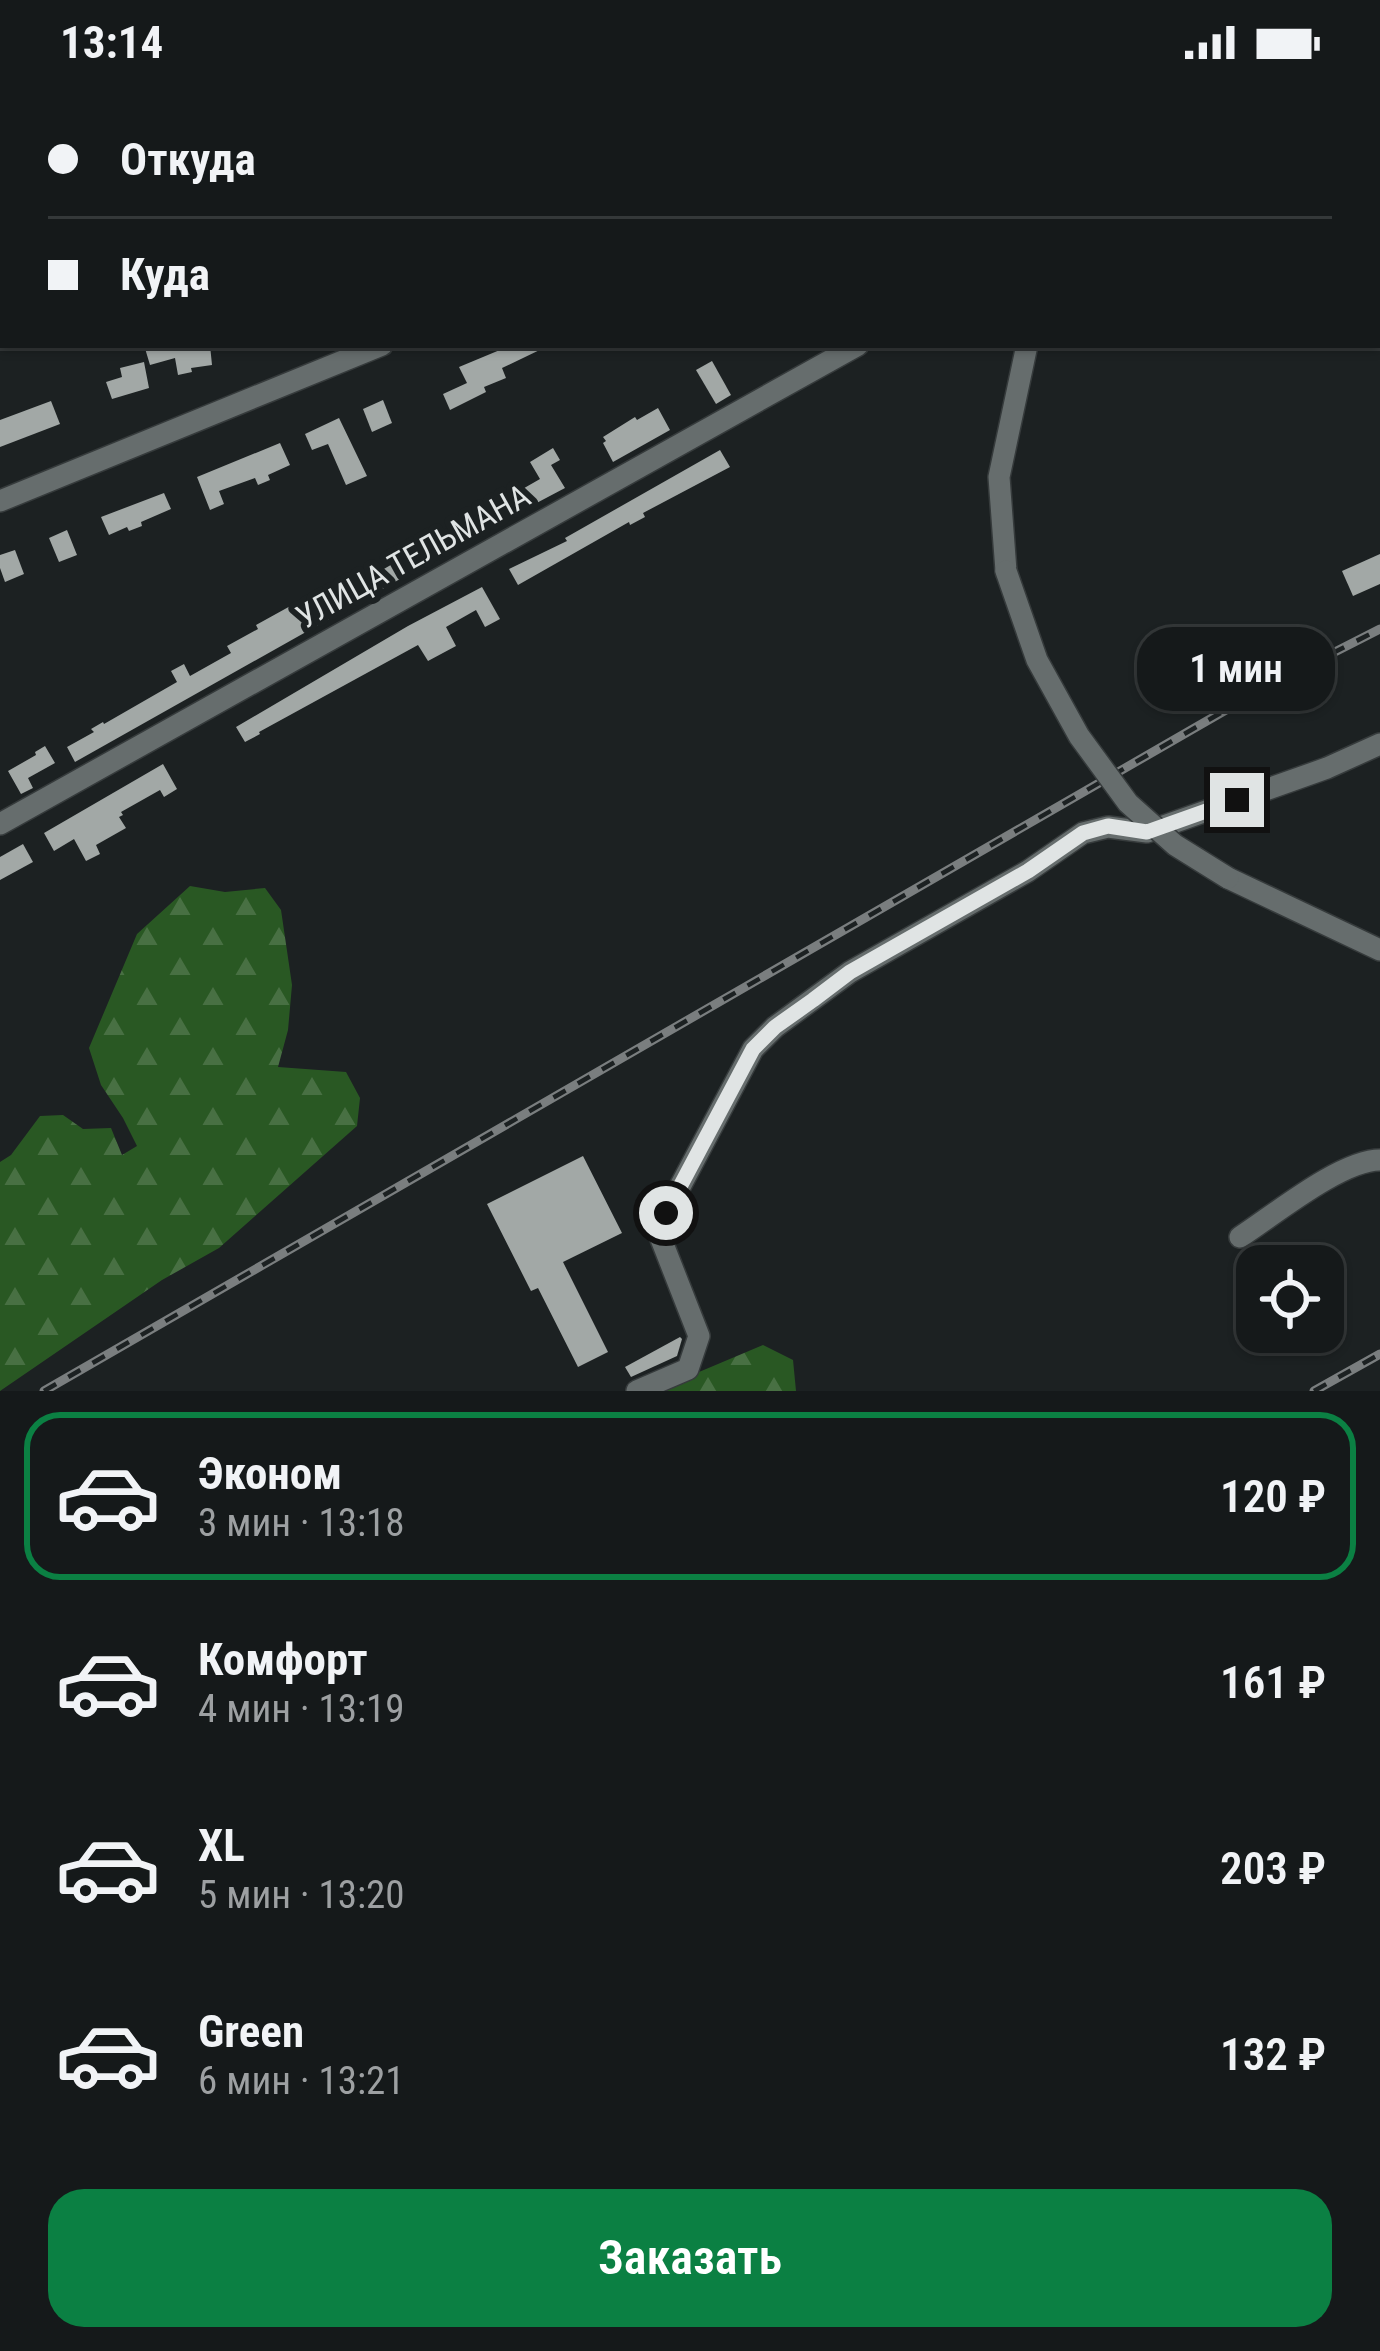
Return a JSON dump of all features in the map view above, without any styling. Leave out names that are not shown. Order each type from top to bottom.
[{"type":"street","points":[[0,501],[375,348]]},
{"type":"street","name":"УЛИЦА ТЕЛЬМАНА","points":[[0,824],[853,348]]},
{"type":"street","points":[[1026,348],[998,477],[1006,571],[1037,660],[1079,736],[1129,803],[1175,845],[1228,878],[1380,950]]},
{"type":"street","points":[[637,1391],[688,1370],[699,1336],[661,1239],[666,1213],[753,1049],[775,1027],[850,972],[1028,871],[1083,833],[1108,826],[1147,832],[1328,768],[1380,744]]},
{"type":"street","points":[[1240,1237],[1328,1178],[1380,1160]]},
{"type":"green space","points":[[190,886],[225,892],[265,888],[281,910],[292,985],[288,1030],[278,1067],[346,1072],[360,1098],[357,1126],[219,1248],[162,1280],[0,1391],[0,1162],[11,1155],[40,1116],[63,1115],[83,1129],[111,1128],[122,1155],[137,1146],[101,1085],[89,1048],[137,934]]},
{"type":"green space","points":[[763,1345],[793,1360],[796,1391],[654,1391]]},
{"type":"building","points":[[145,348],[210,348],[212,365],[191,368],[192,372],[178,375],[175,358],[150,365]]},
{"type":"building","points":[[505,348],[544,348],[502,368],[506,378],[450,410],[443,394],[467,383],[459,367]]},
{"type":"building","points":[[712,361],[731,395],[716,404],[696,370]]},
{"type":"building","points":[[144,362],[149,388],[112,399],[106,382],[122,377],[120,368]]},
{"type":"building","points":[[383,400],[392,423],[372,432],[363,409]]},
{"type":"building","points":[[51,401],[60,424],[0,447],[0,420]]},
{"type":"building","points":[[658,408],[670,430],[613,462],[603,437]]},
{"type":"building","points":[[339,418],[367,476],[346,485],[328,444],[312,450],[305,434]]},
{"type":"building","points":[[280,443],[290,465],[258,485],[255,478],[219,491],[224,504],[210,510],[197,477]]},
{"type":"building","points":[[553,448],[560,460],[551,465],[565,488],[529,507],[519,491],[540,479],[530,462]]},
{"type":"building","points":[[720,450],[730,467],[518,585],[509,569],[567,541],[565,538]]},
{"type":"building","points":[[164,493],[171,509],[141,522],[142,526],[109,535],[101,517]]},
{"type":"building","points":[[67,530],[77,555],[59,562],[49,538]]},
{"type":"building","points":[[15,550],[24,574],[5,582],[0,555]]},
{"type":"building","points":[[1380,554],[1380,584],[1353,596],[1342,571]]},
{"type":"building","points":[[408,555],[416,570],[75,762],[67,747],[177,682],[171,671],[184,664],[190,676],[231,653],[227,646],[258,629],[256,625],[294,604],[301,617]]},
{"type":"building","points":[[482,587],[500,619],[485,627],[476,610],[446,627],[456,646],[428,661],[418,645],[245,742],[236,727]]},
{"type":"building","points":[[45,746],[55,763],[28,778],[33,788],[21,794],[8,771]]},
{"type":"building","points":[[163,764],[177,789],[164,797],[160,790],[121,812],[126,828],[96,845],[100,854],[86,861],[74,839],[54,851],[44,833]]},
{"type":"building","points":[[23,844],[33,862],[0,880],[0,857]]},
{"type":"building","points":[[583,1156],[622,1233],[563,1262],[608,1352],[578,1367],[538,1288],[531,1291],[487,1204]]},
{"type":"building","points":[[680,1337],[677,1356],[631,1377],[625,1367]]},
{"type":"railway","points":[[44,1391],[1264,688],[1380,629]]},
{"type":"railway","points":[[1314,1391],[1380,1354]]},
{"type":"route","points":[[666,1213],[753,1049],[850,972],[1028,871],[1083,833],[1108,826],[1147,832],[1237,800]]}]
